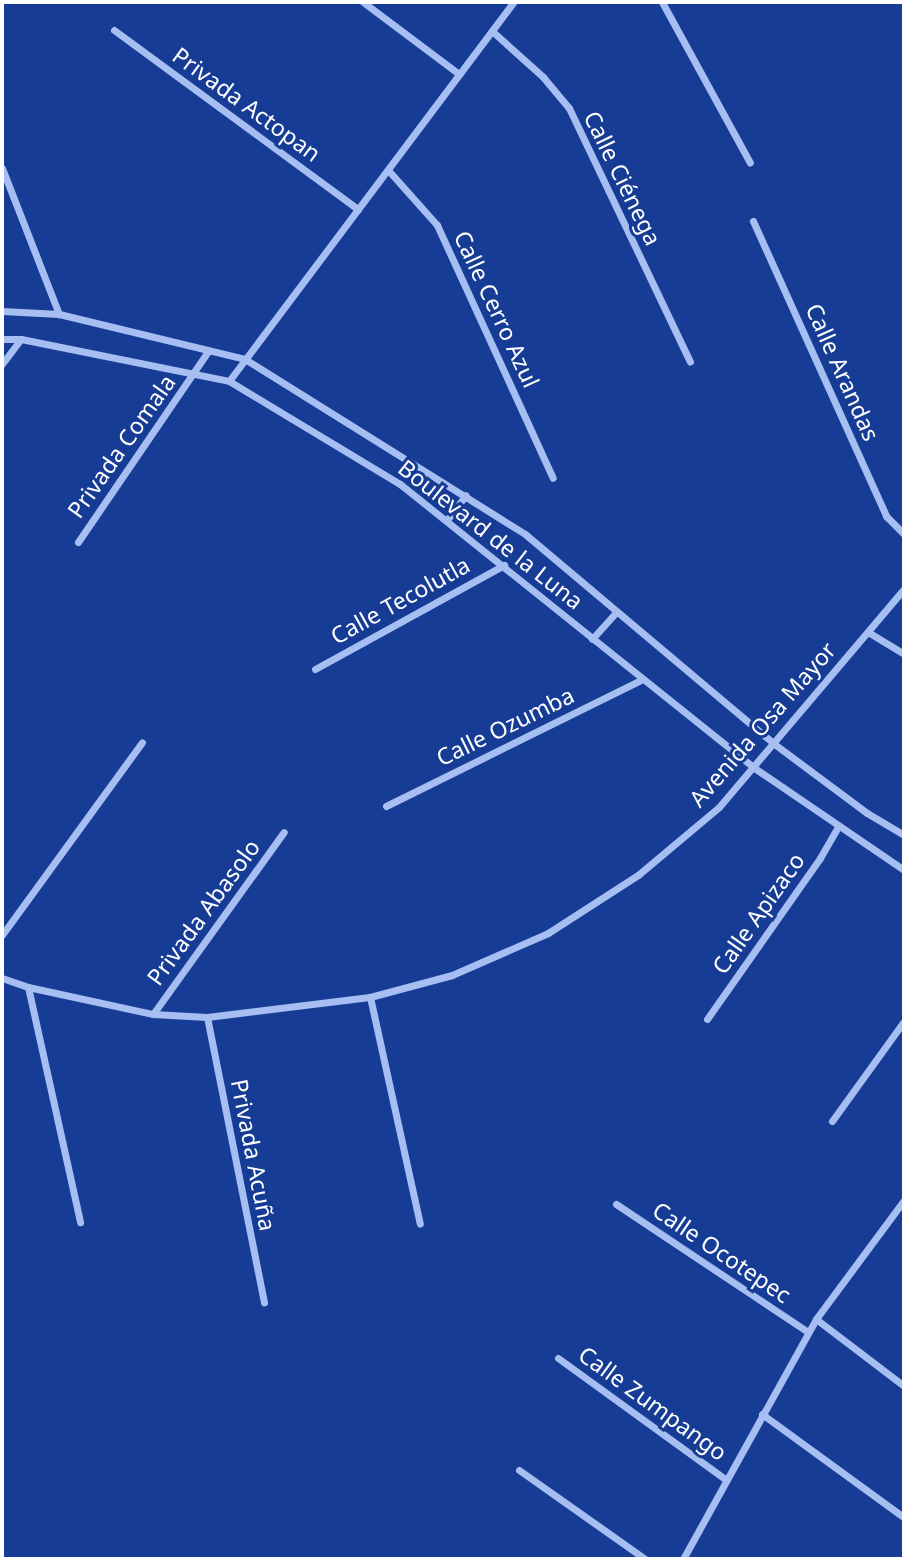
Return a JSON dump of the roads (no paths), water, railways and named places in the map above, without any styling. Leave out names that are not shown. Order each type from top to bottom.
[{"type":"street","points":[[363,2],[459,74]]},
{"type":"street","points":[[229,381],[514,2]]},
{"type":"street","points":[[662,2],[750,163]]},
{"type":"street","name":"Privada Actopan","points":[[114,30],[358,209]]},
{"type":"street","name":"Calle Ciénega","points":[[492,31],[543,78],[569,108],[690,362]]},
{"type":"street","points":[[2,168],[59,314]]},
{"type":"street","name":"Calle Cerro Azul","points":[[387,170],[437,225],[553,478]]},
{"type":"street","name":"Calle Arandas","points":[[753,221],[886,516],[904,534]]},
{"type":"street","name":"Boulevard de la Luna","points":[[2,311],[59,314],[245,359],[525,534],[773,743],[867,813],[904,835]]},
{"type":"street","name":"Boulevard de la Luna","points":[[2,339],[21,339],[196,372],[229,381],[400,484],[505,565],[640,680],[753,766],[904,870]]},
{"type":"street","points":[[2,364],[21,339]]},
{"type":"street","name":"Privada Comala","points":[[78,542],[209,350]]},
{"type":"street","points":[[447,520],[466,495]]},
{"type":"street","name":"Calle Tecolutla","points":[[314,669],[505,565]]},
{"type":"street","name":"Avenida Osa Mayor","points":[[2,978],[28,988],[153,1014],[207,1017],[370,997],[452,975],[548,933],[638,875],[719,807],[904,589]]},
{"type":"street","points":[[592,639],[616,612]]},
{"type":"street","points":[[868,632],[904,654]]},
{"type":"street","name":"Calle Ozumba","points":[[386,806],[640,680]]},
{"type":"street","points":[[2,935],[142,742]]},
{"type":"street","name":"Calle Apizaco","points":[[707,1019],[820,858],[838,827]]},
{"type":"street","name":"Privada Abasolo","points":[[153,1014],[284,832]]},
{"type":"street","points":[[28,988],[80,1222]]},
{"type":"street","points":[[370,997],[420,1224]]},
{"type":"street","name":"Privada Acuña","points":[[207,1017],[264,1301]]},
{"type":"street","points":[[832,1121],[904,1021]]},
{"type":"street","points":[[684,1559],[725,1479],[808,1332],[904,1200]]},
{"type":"street","name":"Calle Ocotepec","points":[[616,1204],[808,1332]]},
{"type":"street","points":[[816,1319],[904,1386]]},
{"type":"street","name":"Calle Zumpango","points":[[558,1358],[725,1479]]},
{"type":"street","points":[[762,1414],[902,1516]]},
{"type":"street","points":[[519,1470],[645,1559]]}]
